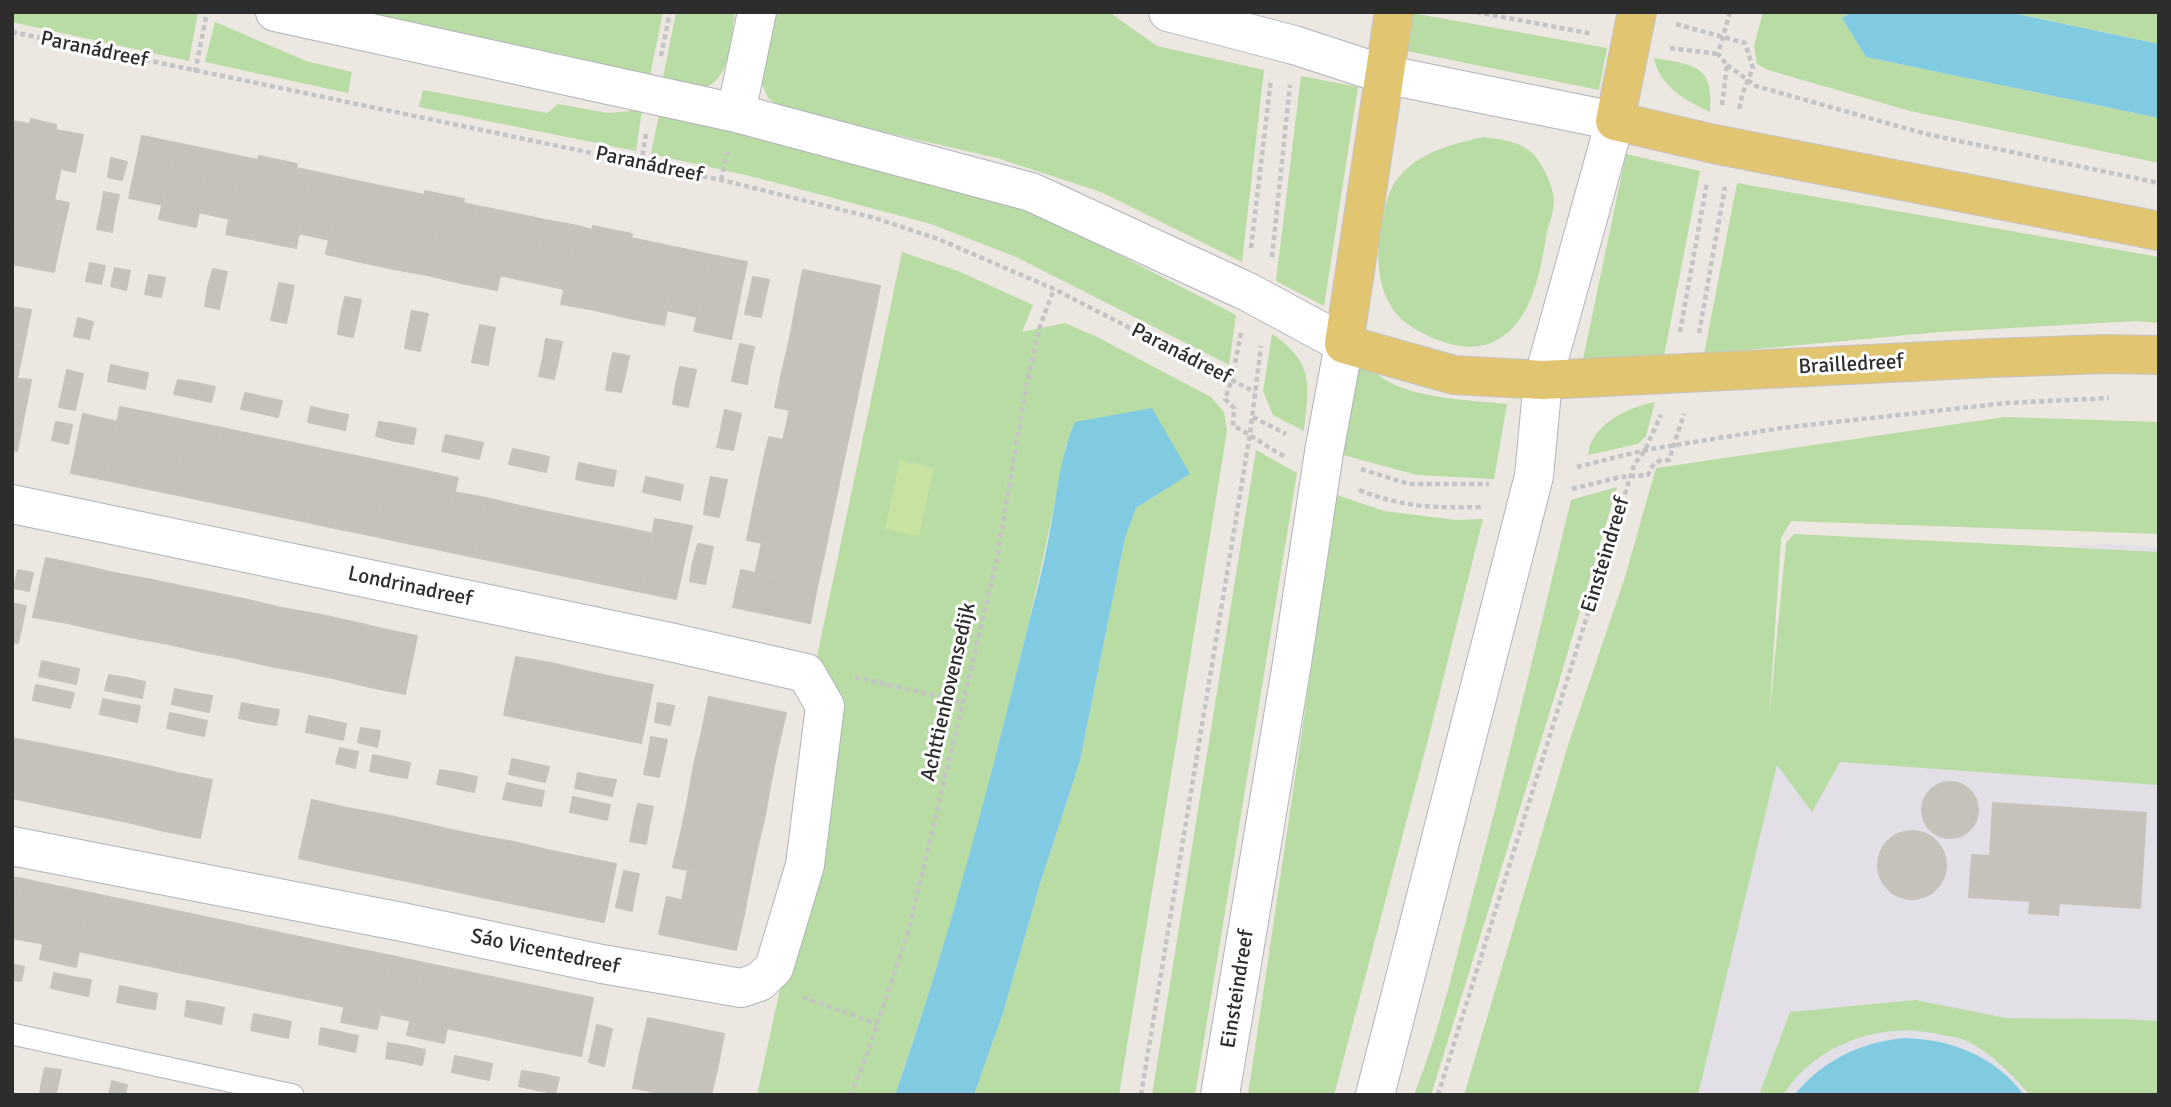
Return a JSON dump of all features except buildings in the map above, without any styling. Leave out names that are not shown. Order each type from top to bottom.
[{"type":"main road","name":"Einsteindreef","points":[[1344,344],[1394,12]]},
{"type":"main road","points":[[1637,12],[1615,121],[1714,144],[2159,231]]},
{"type":"main road","name":"Brailledreef","points":[[1344,344],[1454,375],[1543,380],[2017,357],[2159,355]]},
{"type":"street","points":[[275,12],[736,113],[1031,192],[1257,297],[1344,344]]},
{"type":"street","points":[[736,113],[757,12]]},
{"type":"street","points":[[1168,12],[1285,42],[1384,74],[1615,121],[1543,380],[1534,476],[1376,1095]]},
{"type":"street","name":"Einsteindreef","points":[[1220,1095],[1292,663],[1324,452],[1344,344]]},
{"type":"street","name":"Londrinadreef","points":[[12,504],[806,673]]},
{"type":"street","points":[[759,982],[774,968],[805,865],[825,706],[806,673]]},
{"type":"street","name":"Sáo Vicentedreef","points":[[12,846],[602,964],[741,988],[759,982]]},
{"type":"lane","points":[[12,1034],[293,1095]]},
{"type":"path","points":[[195,72],[207,12]]},
{"type":"path","name":"Einsteindreef","points":[[1438,1095],[1634,465],[1645,450],[1666,405],[1727,65],[1718,54],[1730,12]]},
{"type":"path","points":[[12,42],[13,32]]},
{"type":"path","name":"Paranádreef","points":[[13,32],[721,180],[875,218],[938,239],[1054,289],[1255,392]]},
{"type":"path","points":[[1228,393],[1257,297],[1285,42]]},
{"type":"path","points":[[1141,1095],[1252,417],[1257,297],[1285,42]]},
{"type":"path","points":[[1727,65],[1756,86],[1926,134],[2159,183]]},
{"type":"path","name":"Achttienhovensedijk","points":[[850,1095],[909,929],[996,563],[1026,388],[1040,326],[1054,289]]},
{"type":"path","points":[[1252,417],[1349,465],[1409,484],[1481,485],[1534,476],[1645,450],[1808,425],[2007,403],[2121,398]]},
{"type":"path","points":[[806,673],[824,669],[962,702]]},
{"type":"path","points":[[759,982],[877,1024]]},
{"type":"shaded area","points":[[2102,544],[2159,547],[2159,1095],[1698,1095],[1776,765],[1968,554]]},
{"type":"green space","points":[[12,12],[198,12],[189,61],[12,22]]},
{"type":"green space","points":[[333,12],[663,12],[649,80]]},
{"type":"green space","points":[[676,12],[735,12],[728,57],[718,78],[711,85],[691,88],[662,83]]},
{"type":"green space","points":[[774,12],[1109,12],[1157,46],[1264,70],[1242,262],[1101,192],[997,158],[784,109],[768,98],[760,79]]},
{"type":"green space","points":[[1763,12],[1852,12],[1842,18],[1866,57],[2159,118],[2159,163],[1910,111],[1768,70],[1757,64],[1754,46]]},
{"type":"green space","points":[[2009,12],[2159,12],[2159,44]]},
{"type":"green space","points":[[1412,13],[1607,48],[1599,90],[1407,51]]},
{"type":"green space","points":[[215,22],[306,61],[352,72],[348,93],[205,62]]},
{"type":"green space","points":[[1654,58],[1681,63],[1699,70],[1709,85],[1710,112],[1675,91],[1661,77]]},
{"type":"green space","points":[[1301,76],[1358,87],[1324,306],[1276,281]]},
{"type":"green space","points":[[423,90],[547,113],[558,104],[608,113],[642,110],[636,151],[419,107]]},
{"type":"green space","points":[[660,109],[992,199],[1057,223],[1236,315],[1229,365],[1016,257],[931,224],[754,177],[651,154]]},
{"type":"green space","points":[[1483,137],[1515,143],[1532,153],[1547,175],[1554,205],[1537,281],[1524,313],[1503,337],[1488,344],[1470,347],[1433,338],[1403,320],[1385,295],[1379,265],[1379,248],[1390,191],[1406,169],[1437,150]]},
{"type":"green space","points":[[1626,154],[1700,171],[1664,356],[1583,359]]},
{"type":"green space","points":[[1737,183],[2159,257],[2159,323],[2136,321],[1940,332],[1704,354]]},
{"type":"green space","points":[[902,252],[958,271],[1033,305],[1022,332],[1065,323],[1211,397],[1224,412],[1227,431],[1119,1095],[974,1095],[1003,1013],[1040,884],[1080,761],[1125,538],[1136,508],[1190,474],[1066,444],[1034,600],[986,794],[944,946],[895,1095],[757,1095],[840,712],[816,661]]},
{"type":"green space","points":[[1272,334],[1296,355],[1306,376],[1304,431],[1273,415],[1263,391]]},
{"type":"green space","points":[[1358,353],[1376,373],[1388,382],[1404,388],[1438,397],[1507,404],[1494,479],[1417,475],[1343,455]]},
{"type":"green space","points":[[1655,402],[1646,436],[1638,444],[1588,455],[1596,434],[1604,426],[1623,413]]},
{"type":"green space","points":[[2005,417],[2159,422],[2159,534],[1791,521],[1781,538],[1769,719],[1786,543],[1794,534],[2159,552],[2159,785],[1840,762],[1812,812],[1777,765],[1698,1095],[1464,1095],[1569,742],[1625,577],[1656,468]]},
{"type":"green space","points":[[1256,450],[1297,473],[1195,1095],[1152,1095]]},
{"type":"green space","points":[[900,460],[934,468],[919,536],[885,529]]},
{"type":"green space","points":[[1617,487],[1431,1095],[1414,1095],[1432,1044],[1454,965],[1571,500]]},
{"type":"green space","points":[[1337,495],[1384,511],[1456,520],[1483,519],[1334,1095],[1248,1095]]},
{"type":"green space","points":[[1915,1000],[2006,1018],[2159,1021],[2159,1095],[2030,1095],[1995,1059],[1966,1041],[1921,1031],[1898,1031],[1875,1033],[1854,1039],[1814,1061],[1783,1095],[1759,1095],[1790,1012]]},
{"type":"water","points":[[1852,12],[2008,12],[2159,44],[2159,118],[1866,57],[1842,18]]},
{"type":"water","points":[[1152,408],[1190,474],[1136,508],[1125,538],[1080,761],[1040,884],[1003,1013],[974,1095],[895,1095],[950,924],[982,809],[1041,573],[1062,464],[1075,422]]},
{"type":"water","points":[[1904,1038],[1938,1042],[1971,1052],[2000,1070],[2024,1095],[1794,1095],[1817,1072],[1843,1055],[1872,1044]]}]
